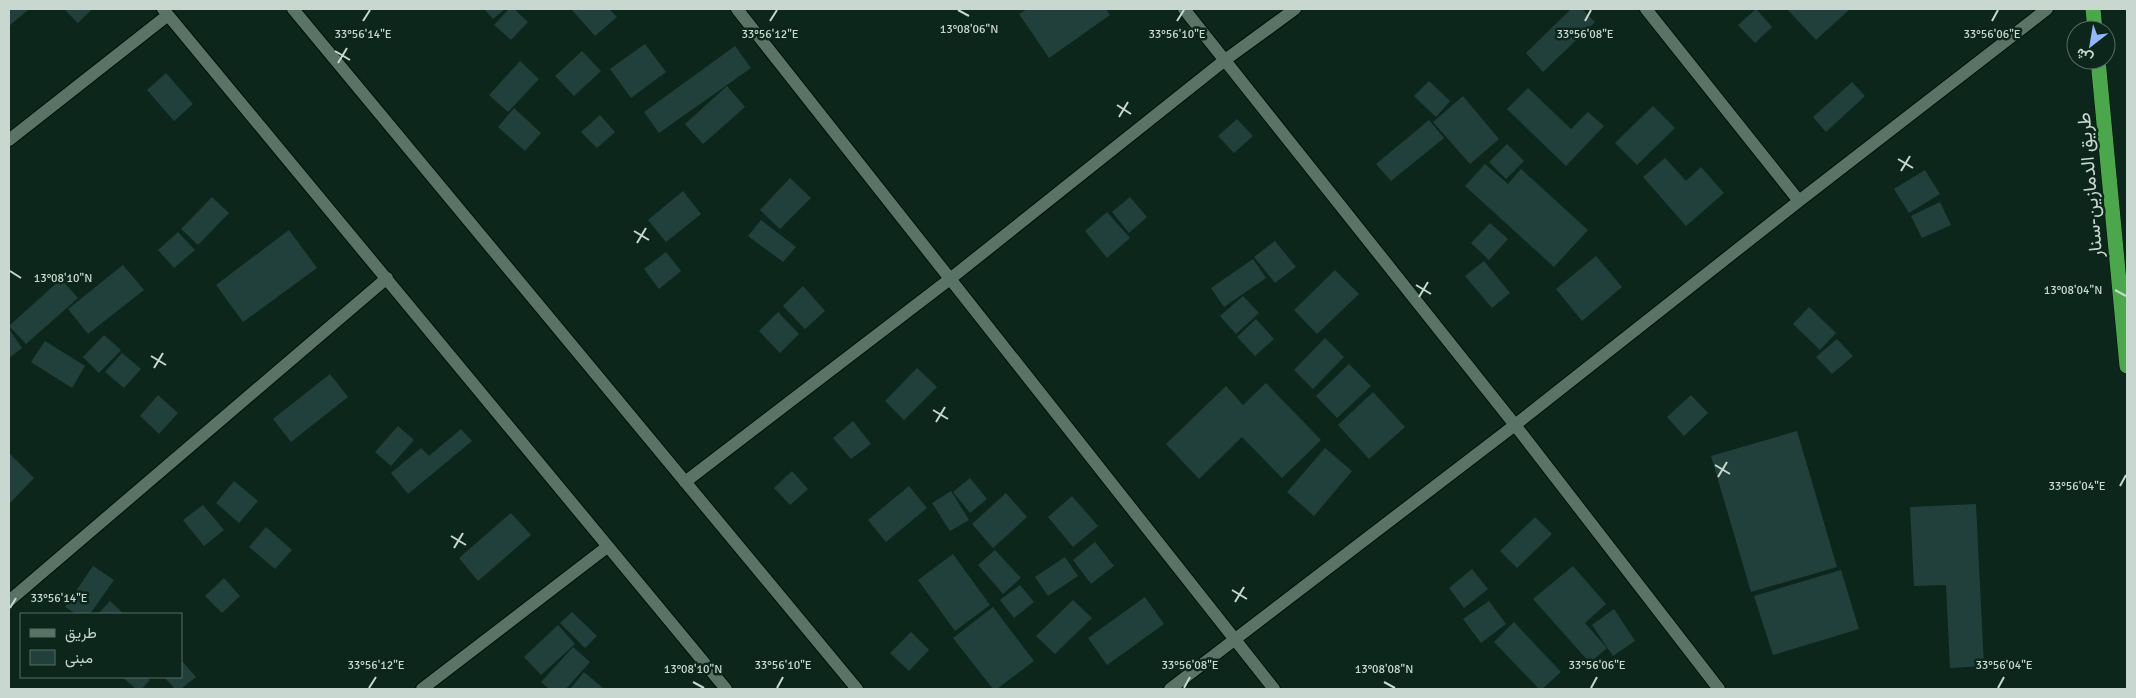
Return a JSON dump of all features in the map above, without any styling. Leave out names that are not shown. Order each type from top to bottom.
[{"type":"highway","name":"طريق الدمازين-سنار","points":[[2099,70],[2127,366]]},
{"type":"street","points":[[293,9],[858,689]]},
{"type":"street","points":[[737,9],[1274,689]]},
{"type":"street","points":[[1184,9],[1515,425],[1719,689]]},
{"type":"street","points":[[685,482],[950,279],[1225,60],[1295,9]]},
{"type":"street","points":[[1646,9],[1799,201]]},
{"type":"street","points":[[1170,689],[1515,425],[1799,201],[2047,9]]},
{"type":"street","points":[[9,140],[165,12],[726,689]]},
{"type":"street","points":[[9,602],[387,278]]},
{"type":"street","points":[[422,689],[607,547]]},
{"type":"building","points":[[9,9],[27,9],[28,10],[9,26]]},
{"type":"building","points":[[64,9],[92,9],[78,23]]},
{"type":"building","points":[[484,9],[505,9],[493,19]]},
{"type":"building","points":[[509,9],[514,9],[528,22],[511,40],[494,25]]},
{"type":"building","points":[[571,9],[609,9],[617,17],[595,36]]},
{"type":"building","points":[[1027,9],[1106,9],[1110,15],[1049,58],[1019,14]]},
{"type":"building","points":[[1571,9],[1582,9],[1595,22],[1543,72],[1526,53]]},
{"type":"building","points":[[1756,9],[1772,27],[1755,43],[1738,25]]},
{"type":"building","points":[[1787,9],[1850,9],[1816,40]]},
{"type":"building","points":[[645,44],[666,72],[631,98],[610,69]]},
{"type":"building","points":[[735,46],[751,68],[659,133],[644,112]]},
{"type":"building","points":[[582,51],[601,71],[574,96],[555,76]]},
{"type":"building","points":[[520,61],[539,79],[508,112],[489,95]]},
{"type":"building","points":[[166,73],[193,104],[174,121],[147,90]]},
{"type":"building","points":[[1429,81],[1450,101],[1436,117],[1414,96]]},
{"type":"building","points":[[1852,82],[1865,96],[1826,132],[1813,117]]},
{"type":"building","points":[[727,86],[745,107],[703,144],[685,124]]},
{"type":"building","points":[[1528,88],[1571,129],[1588,112],[1604,126],[1566,166],[1507,109]]},
{"type":"building","points":[[1463,96],[1499,139],[1470,164],[1433,122]]},
{"type":"building","points":[[1653,106],[1675,128],[1637,165],[1615,143]]},
{"type":"building","points":[[514,108],[541,133],[525,151],[498,127]]},
{"type":"building","points":[[600,115],[615,132],[597,148],[581,132]]},
{"type":"building","points":[[1237,119],[1253,136],[1234,153],[1218,136]]},
{"type":"building","points":[[1429,120],[1444,138],[1391,181],[1376,164]]},
{"type":"building","points":[[1507,144],[1524,161],[1506,179],[1489,162]]},
{"type":"building","points":[[1665,158],[1686,181],[1701,167],[1724,193],[1686,226],[1643,177]]},
{"type":"building","points":[[1485,164],[1508,184],[1521,169],[1588,230],[1554,267],[1465,186]]},
{"type":"building","points":[[1925,170],[1940,194],[1909,213],[1894,189]]},
{"type":"building","points":[[790,178],[811,198],[780,229],[760,210]]},
{"type":"building","points":[[683,191],[701,214],[666,242],[648,220]]},
{"type":"building","points":[[212,197],[229,213],[198,245],[181,229]]},
{"type":"building","points":[[1130,197],[1147,217],[1129,233],[1112,212]]},
{"type":"building","points":[[1940,202],[1951,225],[1922,238],[1911,216]]},
{"type":"building","points":[[1107,212],[1130,238],[1107,258],[1085,231]]},
{"type":"building","points":[[761,220],[796,247],[783,262],[748,236]]},
{"type":"building","points":[[1490,223],[1508,239],[1489,260],[1471,243]]},
{"type":"building","points":[[289,230],[317,268],[243,322],[216,285]]},
{"type":"building","points":[[178,232],[195,250],[174,268],[158,250]]},
{"type":"building","points":[[1275,241],[1296,267],[1275,283],[1254,257]]},
{"type":"building","points":[[666,252],[681,271],[659,289],[644,269]]},
{"type":"building","points":[[1596,256],[1622,287],[1582,321],[1556,289]]},
{"type":"building","points":[[1253,259],[1266,278],[1224,307],[1211,288]]},
{"type":"building","points":[[1484,261],[1510,293],[1492,308],[1465,276]]},
{"type":"building","points":[[123,265],[144,290],[88,334],[68,309]]},
{"type":"building","points":[[1335,270],[1359,294],[1317,334],[1294,310]]},
{"type":"building","points":[[61,279],[78,298],[26,344],[9,326]]},
{"type":"building","points":[[803,286],[825,311],[805,329],[783,306]]},
{"type":"building","points":[[1243,296],[1259,313],[1236,334],[1220,316]]},
{"type":"building","points":[[1809,307],[1836,333],[1820,350],[1793,324]]},
{"type":"building","points":[[778,312],[799,334],[780,353],[759,331]]},
{"type":"building","points":[[1256,319],[1274,339],[1255,356],[1237,337]]},
{"type":"building","points":[[9,329],[22,348],[9,358]]},
{"type":"building","points":[[104,335],[121,350],[99,373],[83,357]]},
{"type":"building","points":[[1325,338],[1344,357],[1313,389],[1294,370]]},
{"type":"building","points":[[1837,339],[1853,356],[1832,374],[1816,357]]},
{"type":"building","points":[[45,341],[85,366],[72,388],[31,362]]},
{"type":"building","points":[[122,353],[141,369],[124,388],[105,372]]},
{"type":"building","points":[[1349,364],[1371,386],[1337,418],[1316,396]]},
{"type":"building","points":[[917,368],[937,387],[904,420],[885,401]]},
{"type":"building","points":[[330,374],[348,397],[291,442],[273,419]]},
{"type":"building","points":[[1266,383],[1321,440],[1282,478],[1242,437],[1199,479],[1166,444],[1226,386],[1243,405]]},
{"type":"building","points":[[1373,392],[1405,427],[1369,459],[1338,425]]},
{"type":"building","points":[[158,395],[178,413],[159,434],[140,416]]},
{"type":"building","points":[[1691,395],[1708,413],[1684,436],[1667,417]]},
{"type":"building","points":[[853,421],[871,444],[851,459],[833,438]]},
{"type":"building","points":[[398,426],[414,440],[391,466],[375,452]]},
{"type":"building","points":[[461,429],[472,441],[408,494],[391,473],[421,448],[429,456]]},
{"type":"building","points":[[1797,431],[1837,567],[1751,592],[1711,456]]},
{"type":"building","points":[[1325,448],[1352,471],[1314,516],[1287,492]]},
{"type":"building","points":[[9,453],[34,478],[9,504]]},
{"type":"building","points":[[792,471],[808,489],[790,505],[774,488]]},
{"type":"building","points":[[970,478],[987,499],[970,513],[953,492]]},
{"type":"building","points":[[234,481],[258,501],[239,523],[216,503]]},
{"type":"building","points":[[909,486],[927,508],[886,542],[868,520]]},
{"type":"building","points":[[951,491],[969,520],[950,531],[932,503]]},
{"type":"building","points":[[1006,493],[1027,517],[993,548],[972,524]]},
{"type":"building","points":[[1072,496],[1098,526],[1073,547],[1048,517]]},
{"type":"building","points":[[1976,504],[1984,666],[1950,668],[1946,585],[1914,586],[1910,507]]},
{"type":"building","points":[[203,505],[224,530],[204,546],[183,520]]},
{"type":"building","points":[[511,513],[531,535],[478,581],[459,558]]},
{"type":"building","points":[[1535,517],[1552,534],[1517,568],[1500,551]]},
{"type":"building","points":[[266,527],[292,550],[275,569],[249,547]]},
{"type":"building","points":[[1095,542],[1114,566],[1091,584],[1073,560]]},
{"type":"building","points":[[995,550],[1021,578],[1003,594],[978,565]]},
{"type":"building","points":[[953,554],[990,605],[955,631],[918,580]]},
{"type":"building","points":[[1065,557],[1078,576],[1048,596],[1035,577]]},
{"type":"building","points":[[93,566],[114,580],[91,613],[74,613],[65,607]]},
{"type":"building","points":[[1573,566],[1606,604],[1585,623],[1607,648],[1590,663],[1533,599]]},
{"type":"building","points":[[1472,569],[1488,589],[1464,608],[1449,588]]},
{"type":"building","points":[[1841,570],[1859,629],[1773,655],[1754,596]]},
{"type":"building","points":[[224,578],[240,596],[222,613],[205,596]]},
{"type":"building","points":[[1020,585],[1034,602],[1014,618],[1000,600]]},
{"type":"building","points":[[1145,597],[1164,624],[1107,665],[1088,638]]},
{"type":"building","points":[[1073,600],[1092,618],[1055,654],[1036,636]]},
{"type":"building","points":[[110,601],[123,613],[99,613]]},
{"type":"building","points":[[1489,601],[1506,624],[1481,643],[1463,619]]},
{"type":"building","points":[[993,607],[1034,661],[997,689],[993,689],[953,638]]},
{"type":"building","points":[[1614,609],[1635,641],[1613,656],[1592,625]]},
{"type":"building","points":[[572,612],[597,636],[585,648],[560,623]]},
{"type":"building","points":[[1514,622],[1561,672],[1542,689],[1539,689],[1494,642]]},
{"type":"building","points":[[558,625],[575,644],[541,675],[524,657]]},
{"type":"building","points":[[911,632],[929,650],[909,671],[890,653]]},
{"type":"building","points":[[573,647],[590,662],[566,689],[549,689],[541,682]]},
{"type":"building","points":[[182,661],[196,677],[181,689],[175,689],[165,678],[182,678]]},
{"type":"building","points":[[584,672],[604,689],[570,689]]},
{"type":"building","points":[[123,678],[148,678],[150,680],[142,689],[136,689]]}]
